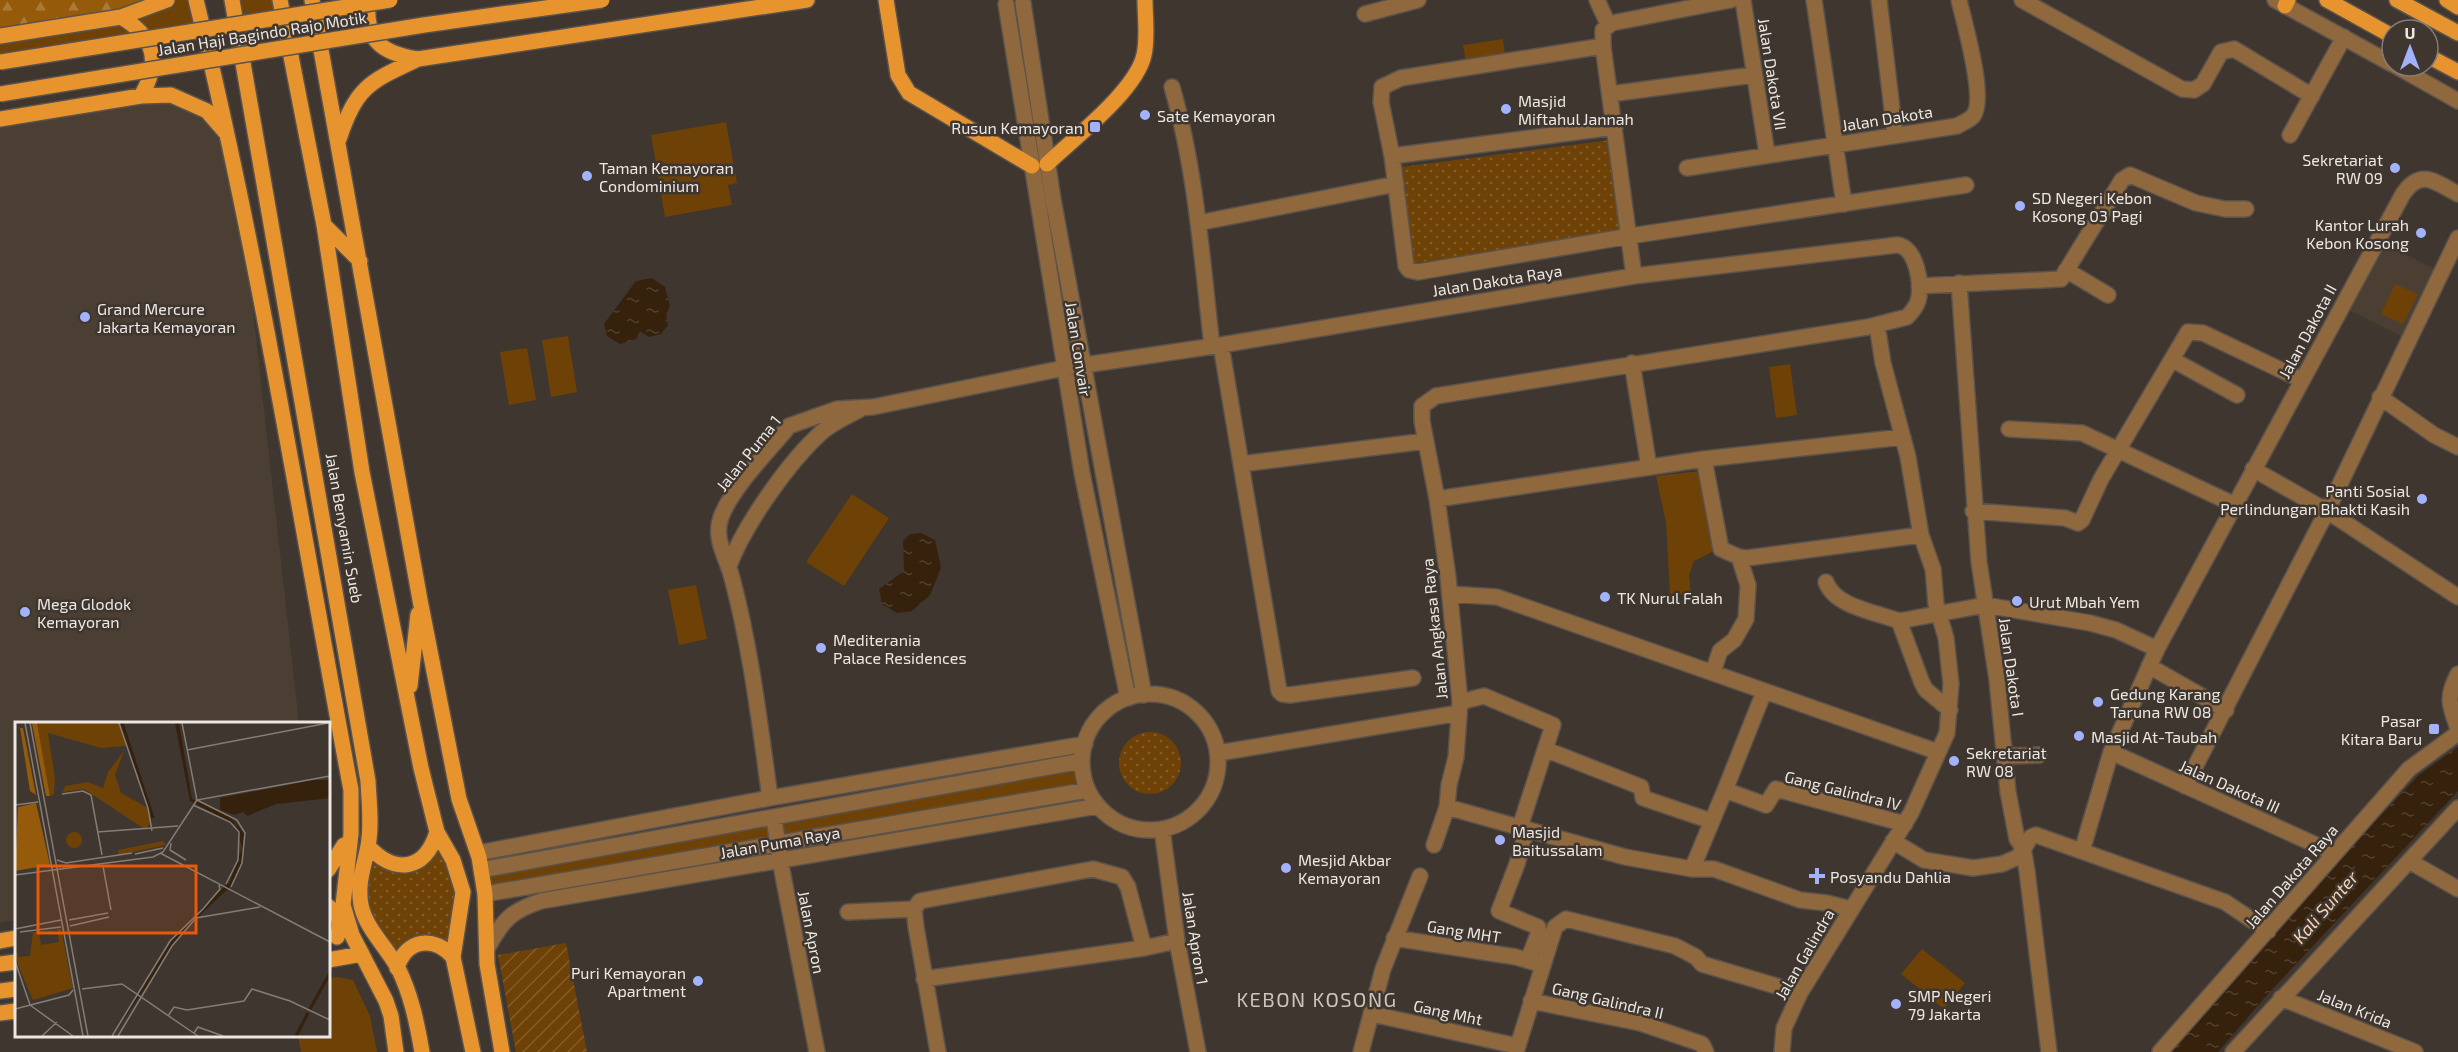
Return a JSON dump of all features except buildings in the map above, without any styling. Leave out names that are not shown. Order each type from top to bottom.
[{"type":"main road","points":[[0,36],[121,18],[166,0]]},
{"type":"main road","points":[[196,0],[230,138],[255,261],[351,790],[351,834],[334,907],[339,937],[362,954],[386,1000],[391,1016],[396,1052]]},
{"type":"main road","name":"Jalan Benyamin Sueb","points":[[232,0],[344,627],[368,781],[368,846],[360,874],[362,909],[370,927],[398,968],[408,993],[422,1052]]},
{"type":"main road","name":"Jalan Benyamin Sueb","points":[[280,0],[324,225],[362,472],[421,768],[437,832],[453,860],[463,892],[453,957],[472,1052]]},
{"type":"main road","points":[[312,0],[420,600],[459,799],[478,853],[485,894],[487,964],[502,1052]]},
{"type":"main road","points":[[368,0],[366,20],[376,41],[395,55],[418,59]]},
{"type":"main road","name":"Jalan Haji Bagindo Rajo Motik","points":[[0,62],[390,0]]},
{"type":"main road","name":"Jalan Haji Bagindo Rajo Motik","points":[[0,94],[402,29],[602,0]]},
{"type":"main road","points":[[338,142],[348,114],[361,92],[380,77],[418,59],[807,0]]},
{"type":"main road","points":[[886,0],[898,75],[909,93],[1040,165],[1127,88],[1138,72],[1144,54],[1145,0]]},
{"type":"main road","points":[[2327,0],[2380,29]]},
{"type":"main road","points":[[2397,0],[2458,33]]},
{"type":"main road","points":[[2447,0],[2458,7]]},
{"type":"main road","points":[[121,18],[137,27],[143,34],[149,42],[154,61],[151,79],[141,96]]},
{"type":"main road","points":[[2440,62],[2458,72]]},
{"type":"main road","points":[[0,119],[141,96],[171,95],[207,111],[230,138]]},
{"type":"main road","points":[[324,225],[360,261]]},
{"type":"main road","points":[[255,261],[288,307]]},
{"type":"main road","points":[[409,701],[420,600]]},
{"type":"main road","points":[[329,673],[344,627]]},
{"type":"main road","points":[[368,846],[381,860],[395,865],[411,864],[422,858],[432,847],[437,832]]},
{"type":"main road","points":[[330,867],[351,834]]},
{"type":"main road","points":[[0,941],[15,938]]},
{"type":"main road","points":[[398,968],[406,950],[423,942],[437,944],[453,957]]},
{"type":"main road","points":[[330,960],[362,954]]},
{"type":"main road","points":[[0,964],[15,962]]},
{"type":"main road","points":[[0,991],[15,989]]},
{"type":"main road","points":[[0,1013],[15,1011]]},
{"type":"street","points":[[1365,14],[1418,0]]},
{"type":"street","points":[[1597,0],[1608,24]]},
{"type":"street","points":[[1634,276],[1603,46],[1603,30],[1608,24],[1731,0]]},
{"type":"street","name":"Jalan Dakota VII","points":[[1743,0],[1767,154]]},
{"type":"street","points":[[1814,0],[1844,204]]},
{"type":"street","points":[[1879,0],[1895,134]]},
{"type":"street","name":"Jalan Dakota","points":[[1687,168],[1957,126],[1973,116],[1978,104],[1959,0]]},
{"type":"street","points":[[2022,0],[2182,89],[2194,90],[2203,84],[2221,52],[2234,49],[2312,96]]},
{"type":"street","points":[[2283,2],[2380,57]]},
{"type":"street","name":"Jalan Convair","points":[[1023,3],[1064,368],[1082,473],[1128,698]]},
{"type":"street","name":"Jalan Convair","points":[[1006,4],[1085,364],[1144,695]]},
{"type":"street","points":[[2290,135],[2344,37]]},
{"type":"street","points":[[1603,46],[1389,81],[1382,87],[1380,93],[1392,156],[1406,266],[1413,272],[1630,236],[1966,186]]},
{"type":"street","points":[[1610,94],[1754,75]]},
{"type":"street","points":[[2418,78],[2458,100]]},
{"type":"street","points":[[1172,87],[1181,114],[1217,345],[1241,464],[1282,694],[1413,678]]},
{"type":"street","points":[[1392,156],[1615,127]]},
{"type":"street","points":[[1649,467],[1632,363],[1877,325],[1908,317],[1919,300],[1919,286],[2060,279],[2087,233],[2127,176],[2139,177],[2196,203],[2225,209],[2246,209]]},
{"type":"street","name":"Jalan Dakota II","points":[[2082,851],[2111,752],[2157,649],[2411,182],[2420,178],[2429,179],[2458,194]]},
{"type":"street","points":[[1198,223],[1396,184]]},
{"type":"street","points":[[2186,786],[2327,511],[2458,238]]},
{"type":"street","name":"Jalan Dakota Raya","points":[[1064,368],[1634,276],[1897,245],[1909,248],[1913,254],[1919,286]]},
{"type":"street","points":[[2066,270],[2108,295]]},
{"type":"street","name":"Jalan Dakota I","points":[[1959,283],[1973,511],[1984,606],[2006,756],[2008,792],[2017,838],[2023,847],[2049,1052]]},
{"type":"street","name":"Jalan Galindra","points":[[1782,1052],[1784,1028],[1800,993],[1905,824],[1947,733],[1951,684],[1946,638],[1932,587],[1933,569],[1921,535],[1904,437],[1883,363],[1877,325]]},
{"type":"street","points":[[1973,511],[2065,518],[2078,523],[2088,512],[2101,479],[2188,332],[2197,331],[2302,380]]},
{"type":"street","points":[[2173,360],[2237,395]]},
{"type":"street","name":"Jalan Angkasa Raya","points":[[1218,753],[1460,708],[1450,594],[1422,405],[1436,396],[1632,363]]},
{"type":"street","name":"Jalan Puma 1","points":[[770,798],[742,622],[729,566],[720,549],[720,519],[734,495],[789,426],[837,409],[858,410],[1064,368]]},
{"type":"street","points":[[2380,397],[2434,435],[2458,447]]},
{"type":"street","name":"Jalan Puma 1","points":[[729,566],[738,542],[748,526],[810,443],[826,429],[858,410]]},
{"type":"street","points":[[2009,429],[2082,433],[2235,505]]},
{"type":"street","points":[[1437,499],[1704,459],[1904,437]]},
{"type":"street","points":[[1241,464],[1426,441]]},
{"type":"street","points":[[1704,459],[1721,549],[1739,557],[1921,535]]},
{"type":"street","points":[[2253,470],[2327,511],[2458,597]]},
{"type":"street","points":[[1713,672],[1720,651],[1734,640],[1746,619],[1748,585],[1739,557]]},
{"type":"street","points":[[1826,582],[1829,592],[1839,600],[1899,621],[1984,606],[2026,610],[2115,630],[2157,649]]},
{"type":"street","points":[[1450,594],[1497,597],[1938,752]]},
{"type":"street","points":[[1899,621],[1926,690],[1950,710]]},
{"type":"street","points":[[2149,666],[2226,710]]},
{"type":"street","points":[[2458,674],[2449,691],[2450,706],[2458,729]]},
{"type":"street","points":[[1692,869],[1764,692]]},
{"type":"street","points":[[1144,695],[1170,697],[1193,709],[1209,729],[1218,753],[1218,768],[1209,796],[1189,818],[1162,829],[1145,830],[1127,826],[1111,818],[1098,806],[1088,790],[1082,761],[1085,744],[1099,717],[1128,698],[1144,695]]},
{"type":"street","points":[[1434,845],[1447,807],[1449,785],[1456,757],[1460,708],[1484,696],[1549,722],[1553,729],[1523,829]]},
{"type":"street","name":"Jalan Dakota Raya","points":[[2160,1052],[2409,769],[2458,733]]},
{"type":"street","points":[[478,853],[770,798],[1085,744]]},
{"type":"street","points":[[1547,750],[1641,787],[1643,798],[1711,821]]},
{"type":"street","name":"Jalan Dakota III","points":[[2111,752],[2334,853]]},
{"type":"street","points":[[2006,756],[2039,754]]},
{"type":"street","name":"Jalan Puma Raya","points":[[481,870],[1082,761]]},
{"type":"street","name":"Gang Galindra IV","points":[[1725,790],[1766,805],[1776,789],[1905,824]]},
{"type":"street","name":"Jalan Puma Raya","points":[[485,894],[1088,790]]},
{"type":"street","name":"Jalan Puma Raya","points":[[488,947],[502,922],[526,906],[541,901],[1098,806]]},
{"type":"street","points":[[1447,807],[1625,857],[1692,869],[1714,869],[1800,900],[1851,909]]},
{"type":"street","points":[[2233,1052],[2458,808]]},
{"type":"street","name":"Jalan Apron","points":[[774,818],[817,1052]]},
{"type":"street","name":"Jalan Apron 1","points":[[1162,829],[1177,941],[1198,1052]]},
{"type":"street","name":"Gang MHT","points":[[1523,829],[1517,864],[1499,911],[1538,927],[1539,932],[1528,960]]},
{"type":"street","points":[[1893,842],[1924,860],[1973,868],[2002,864],[2018,857],[2031,837],[2036,835],[2224,902],[2268,931]]},
{"type":"street","points":[[2409,861],[2458,889]]},
{"type":"street","points":[[939,1052],[924,979],[914,909],[920,901],[1093,869],[1122,877],[1128,887],[1144,948]]},
{"type":"street","name":"Gang Mht","points":[[1361,1052],[1383,969],[1420,876]]},
{"type":"street","points":[[848,912],[914,909]]},
{"type":"street","points":[[1516,1049],[1555,927],[1566,919],[1675,946],[1696,957],[1702,964],[1800,993]]},
{"type":"street","name":"Gang MHT","points":[[1394,938],[1528,960],[1544,965]]},
{"type":"street","points":[[924,979],[1144,948],[1177,941]]},
{"type":"street","name":"Jalan Krida","points":[[2282,998],[2413,1052]]},
{"type":"street","name":"Gang Galindra II","points":[[1531,1001],[1640,1023],[1702,1044],[1706,1052]]},
{"type":"street","name":"Gang Mht","points":[[1372,1014],[1516,1049]]},
{"type":"shaded area","points":[[166,0],[196,0],[204,29],[0,62],[0,36]]},
{"type":"shaded area","points":[[232,0],[280,0],[283,17],[236,24]]},
{"type":"shaded area","points":[[1503,39],[1505,55],[1466,61],[1463,45]]},
{"type":"shaded area","points":[[141,96],[207,111],[230,138],[238,176],[299,722],[15,722],[15,920],[0,923],[0,119]]},
{"type":"shaded area","points":[[726,122],[737,183],[728,185],[732,205],[665,217],[651,135]]},
{"type":"shaded area","points":[[1611,140],[1624,236],[1414,263],[1401,167]]},
{"type":"shaded area","points":[[2381,242],[2437,270],[2403,337],[2347,309]]},
{"type":"shaded area","points":[[2395,284],[2418,294],[2403,324],[2381,314]]},
{"type":"shaded area","points":[[568,336],[577,392],[551,397],[542,340]]},
{"type":"shaded area","points":[[527,348],[536,400],[509,405],[500,352]]},
{"type":"shaded area","points":[[1790,364],[1797,415],[1776,418],[1769,367]]},
{"type":"shaded area","points":[[1701,471],[1718,549],[1694,561],[1689,575],[1691,594],[1670,595],[1666,523],[1656,476]]},
{"type":"shaded area","points":[[852,494],[889,518],[844,586],[806,562]]},
{"type":"shaded area","points":[[696,585],[707,639],[679,645],[668,590]]},
{"type":"shaded area","points":[[1150,732],[1167,737],[1172,741],[1176,746],[1181,763],[1176,780],[1172,785],[1167,789],[1150,794],[1133,789],[1128,785],[1124,780],[1119,763],[1124,746],[1128,741],[1133,737]]},
{"type":"shaded area","points":[[1082,761],[1088,790],[485,894],[479,857],[774,814]]},
{"type":"shaded area","points":[[437,832],[459,877],[453,957],[423,942],[397,968],[360,903],[368,846],[411,864]]},
{"type":"shaded area","points":[[566,943],[587,1052],[516,1052],[498,955]]},
{"type":"shaded area","points":[[1922,949],[1965,983],[1944,1009],[1901,974]]},
{"type":"shaded area","points":[[330,978],[353,980],[370,1016],[377,1052],[301,1052],[298,1037],[330,1037]]},
{"type":"green space","points":[[0,0],[162,0],[157,5],[0,35]]},
{"type":"water","points":[[652,278],[665,287],[670,306],[666,314],[668,325],[661,334],[649,337],[640,331],[636,339],[620,344],[607,336],[604,324],[636,281]]},
{"type":"water","points":[[921,533],[935,540],[941,568],[930,595],[912,611],[897,613],[882,604],[879,589],[904,571],[903,541],[910,534]]},
{"type":"water","name":"Kali Sunter","points":[[2458,747],[2458,791],[2267,995],[2218,1052],[2167,1052],[2233,972],[2419,775]]},
{"type":"place","name":"Masjid Miftahul Jannah","points":[[1506,109]]},
{"type":"place","name":"Sate Kemayoran","points":[[1145,115]]},
{"type":"place","name":"Rusun Kemayoran","points":[[1095,127]]},
{"type":"place","name":"Sekretariat RW 09","points":[[2395,168]]},
{"type":"place","name":"Taman Kemayoran Condominium","points":[[587,176]]},
{"type":"place","name":"SD Negeri Kebon Kosong 03 Pagi","points":[[2020,206]]},
{"type":"place","name":"Kantor Lurah Kebon Kosong","points":[[2421,233]]},
{"type":"place","name":"Grand Mercure Jakarta Kemayoran","points":[[85,317]]},
{"type":"place","name":"Panti Sosial Perlindungan Bhakti Kasih","points":[[2422,499]]},
{"type":"place","name":"TK Nurul Falah","points":[[1605,597]]},
{"type":"place","name":"Urut Mbah Yem","points":[[2017,601]]},
{"type":"place","name":"Mega Glodok Kemayoran","points":[[25,612]]},
{"type":"place","name":"Mediterania Palace Residences","points":[[821,648]]},
{"type":"place","name":"Gedung Karang Taruna RW 08","points":[[2098,702]]},
{"type":"place","name":"Pasar Kitara Baru","points":[[2434,729]]},
{"type":"place","name":"Masjid At-Taubah","points":[[2079,736]]},
{"type":"place","name":"Sekretariat RW 08","points":[[1954,761]]},
{"type":"place","name":"Masjid Baitussalam","points":[[1500,840]]},
{"type":"place","name":"Mesjid Akbar Kemayoran","points":[[1286,868]]},
{"type":"place","name":"Posyandu Dahlia","points":[[1817,876]]},
{"type":"place","name":"Puri Kemayoran Apartment","points":[[698,981]]},
{"type":"place","name":"SMP Negeri 79 Jakarta","points":[[1896,1004]]},
{"type":"district","name":"KEBON KOSONG","points":[[1317,999]]}]
